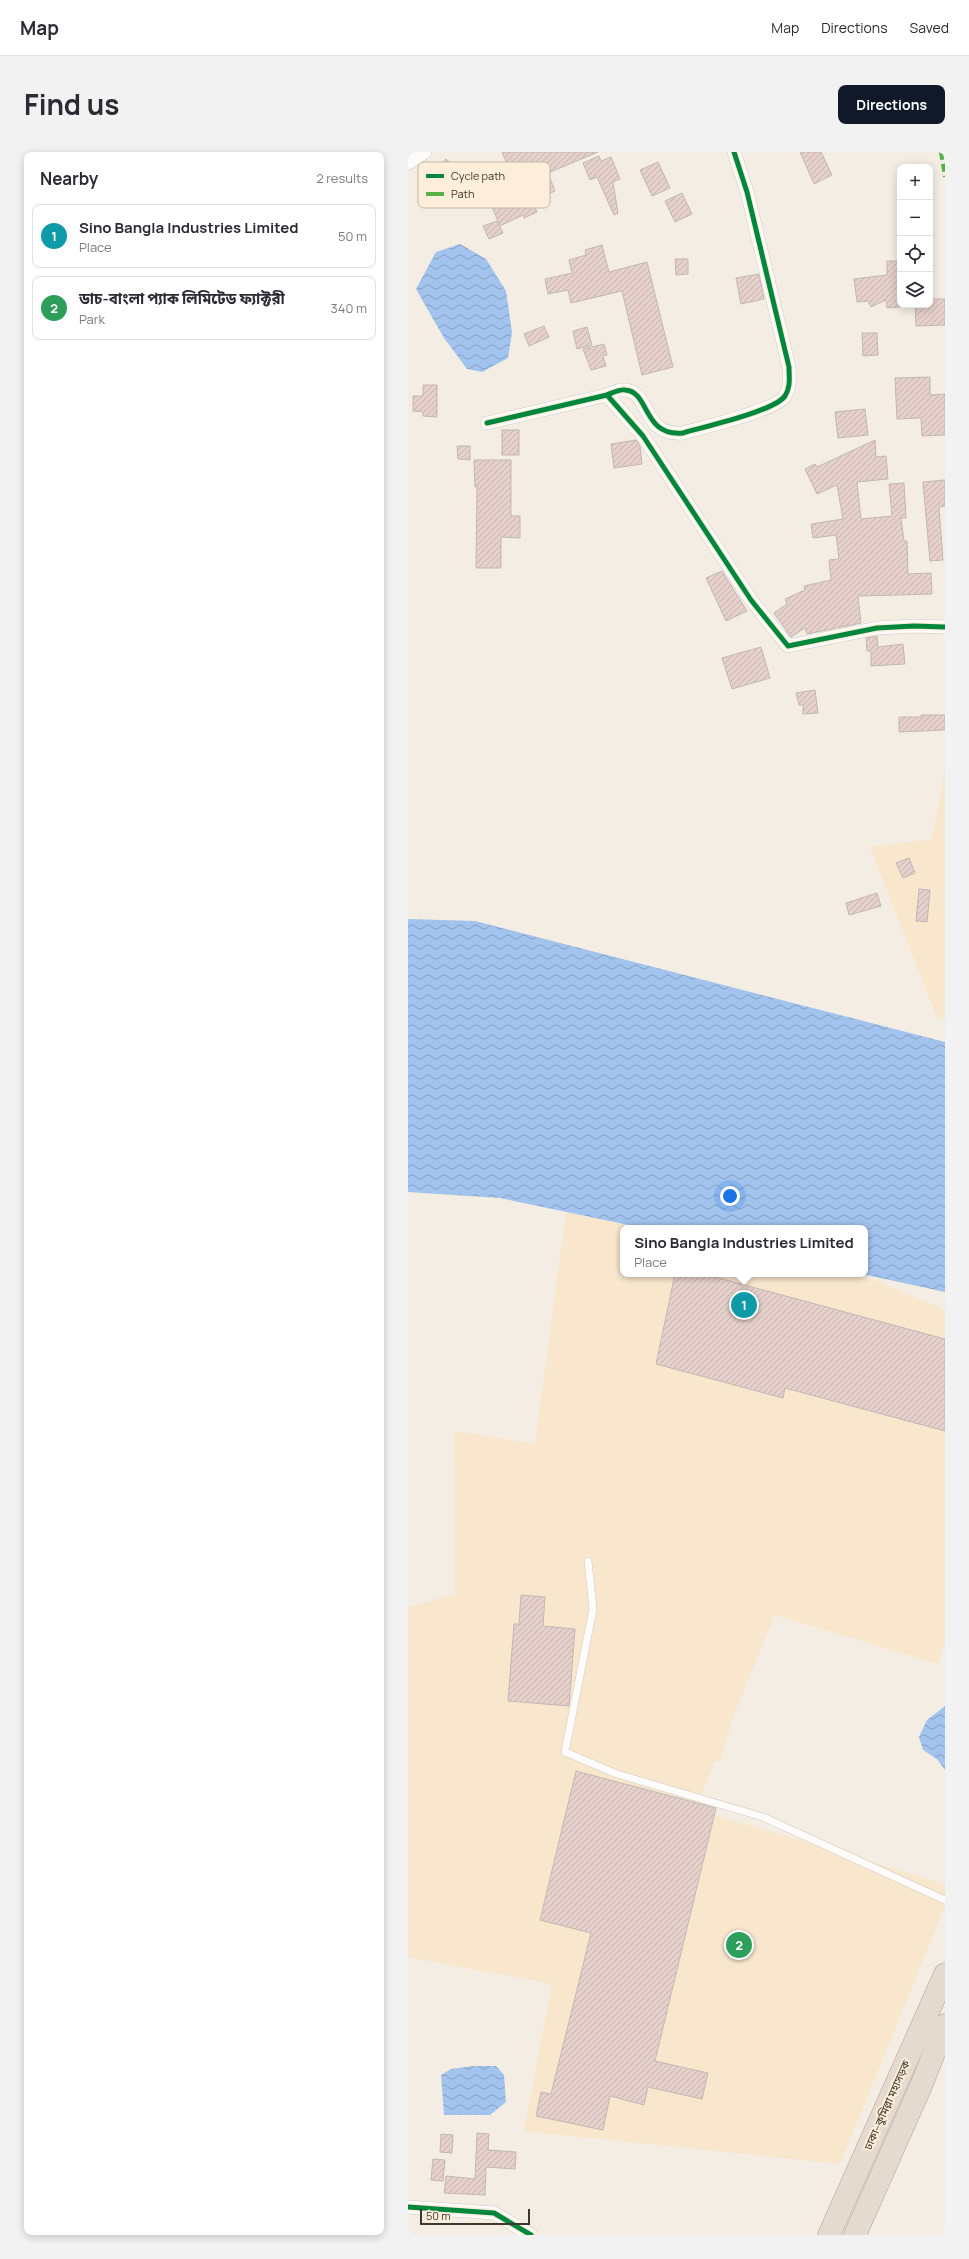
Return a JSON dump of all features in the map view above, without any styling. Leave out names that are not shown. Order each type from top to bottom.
[{"type":"highway","name":"ঢাকা–কুমিল্লা মহাসড়ক","points":[[829,2235],[945,1974]]},
{"type":"highway","name":"ঢাকা–কুমিল্লা মহাসড়ক","points":[[855,2235],[921,2086],[945,2025]]},
{"type":"street","points":[[408,163],[425,152]]},
{"type":"street","points":[[487,423],[623,390],[630,390],[637,396],[655,425],[664,432],[672,434],[683,433],[768,408],[784,398],[790,386],[788,367],[747,192],[734,152]]},
{"type":"street","points":[[607,395],[643,436],[751,600],[788,646],[877,628],[914,626],[945,627]]},
{"type":"street","points":[[408,2207],[494,2213],[531,2235]]},
{"type":"lane","points":[[588,1561],[593,1609],[565,1752],[617,1774],[763,1817],[945,1900]]},
{"type":"shaded area","points":[[945,770],[945,1019],[937,1017],[870,847],[932,839]]},
{"type":"shaded area","points":[[566,1212],[625,1225],[620,1225],[620,1277],[858,1277],[877,1281],[945,1310],[945,1644],[938,1664],[775,1615],[733,1717],[720,1762],[715,1761],[695,1809],[945,1884],[945,1906],[840,2164],[524,2131],[552,1984],[408,1957],[408,1607],[455,1594],[454,1431],[535,1444]]},
{"type":"water","points":[[460,244],[486,259],[506,291],[512,332],[508,358],[482,372],[467,369],[444,338],[416,289],[436,252]]},
{"type":"water","points":[[408,919],[475,921],[945,1042],[945,1292],[868,1275],[868,1225],[629,1225],[500,1198],[408,1192]]},
{"type":"water","points":[[945,1706],[945,1770],[937,1759],[923,1750],[919,1737],[927,1720]]},
{"type":"water","points":[[473,2066],[496,2066],[504,2075],[506,2102],[490,2115],[444,2115],[441,2075],[451,2069]]},
{"type":"building","points":[[502,152],[598,152],[550,172],[550,162],[506,162]]},
{"type":"building","points":[[800,152],[821,152],[832,175],[814,184]]},
{"type":"building","points":[[599,156],[601,161],[611,157],[620,179],[613,182],[618,213],[614,215],[597,177],[590,180],[583,163]]},
{"type":"building","points":[[658,162],[670,188],[652,196],[640,170]]},
{"type":"building","points":[[550,178],[555,191],[550,193]]},
{"type":"building","points":[[682,193],[692,214],[675,222],[665,201]]},
{"type":"building","points":[[492,208],[535,208],[537,212],[524,218],[523,215],[500,226]]},
{"type":"building","points":[[497,221],[503,233],[489,239],[483,226]]},
{"type":"building","points":[[602,245],[609,272],[647,262],[673,367],[642,375],[622,291],[571,303],[568,290],[548,294],[545,279],[572,273],[569,260],[586,255],[585,250]]},
{"type":"building","points":[[675,259],[688,259],[688,274],[676,275]]},
{"type":"building","points":[[887,261],[897,261],[897,307],[887,308],[886,300],[871,307],[868,301],[857,302],[854,279],[887,275]]},
{"type":"building","points":[[759,274],[764,299],[741,304],[736,278]]},
{"type":"building","points":[[933,299],[945,299],[945,325],[916,326],[915,308],[933,308]]},
{"type":"building","points":[[544,326],[549,337],[529,346],[524,334]]},
{"type":"building","points":[[587,327],[592,345],[577,349],[573,331]]},
{"type":"building","points":[[862,333],[877,333],[878,355],[863,356]]},
{"type":"building","points":[[604,344],[607,355],[603,356],[606,366],[591,370],[583,349]]},
{"type":"building","points":[[930,377],[930,395],[945,394],[945,435],[922,436],[921,418],[897,419],[895,378]]},
{"type":"building","points":[[423,385],[437,385],[437,417],[423,416],[423,412],[413,411],[413,396],[423,396]]},
{"type":"building","points":[[865,409],[868,435],[838,438],[835,412]]},
{"type":"building","points":[[502,430],[519,430],[519,455],[502,455]]},
{"type":"building","points":[[636,440],[640,446],[642,464],[614,468],[611,444]]},
{"type":"building","points":[[875,440],[876,457],[886,456],[888,479],[857,482],[861,519],[892,516],[889,484],[904,483],[906,518],[901,518],[904,541],[907,541],[908,574],[931,573],[932,594],[858,596],[861,623],[807,634],[805,628],[791,637],[774,613],[787,604],[785,599],[805,590],[804,586],[831,580],[829,560],[839,559],[836,535],[813,538],[811,524],[843,519],[837,485],[817,494],[805,469],[815,464],[817,467]]},
{"type":"building","points":[[457,446],[470,446],[470,460],[458,459]]},
{"type":"building","points":[[474,460],[511,460],[511,516],[520,516],[520,538],[501,537],[501,568],[476,568],[477,487],[475,487]]},
{"type":"building","points":[[945,480],[945,506],[939,507],[943,560],[930,561],[923,482]]},
{"type":"building","points":[[722,571],[747,611],[726,621],[706,578]]},
{"type":"building","points":[[877,636],[878,647],[903,644],[905,664],[871,666],[871,651],[867,651],[866,638]]},
{"type":"building","points":[[761,647],[770,678],[732,689],[722,658]]},
{"type":"building","points":[[815,690],[818,713],[803,714],[803,705],[799,705],[796,693]]},
{"type":"building","points":[[921,715],[945,715],[945,730],[899,732],[899,717],[921,717]]},
{"type":"building","points":[[909,858],[915,873],[903,878],[896,863]]},
{"type":"building","points":[[919,889],[930,890],[927,922],[916,921]]},
{"type":"building","points":[[877,893],[881,906],[849,915],[846,903]]},
{"type":"building","points":[[674,1277],[715,1277],[945,1339],[945,1431],[785,1388],[783,1398],[656,1364]]},
{"type":"building","points":[[521,1595],[545,1597],[543,1626],[575,1629],[569,1706],[508,1701],[514,1624],[519,1624]]},
{"type":"building","points":[[576,1771],[716,1808],[655,2061],[708,2073],[702,2099],[648,2087],[644,2105],[610,2096],[603,2130],[536,2116],[541,2092],[551,2094],[591,1933],[540,1920]]},
{"type":"building","points":[[477,2133],[489,2134],[488,2150],[516,2152],[515,2169],[486,2167],[485,2195],[444,2193],[446,2176],[475,2179]]},
{"type":"building","points":[[441,2134],[453,2135],[452,2153],[440,2152]]},
{"type":"building","points":[[433,2159],[445,2160],[443,2181],[431,2180]]},
{"type":"marked path","points":[[941,152],[945,177]]},
{"type":"cycle path","points":[[607,395],[620,390],[633,392],[639,398],[653,421],[660,428],[670,432],[683,433],[754,413],[779,402],[785,396],[789,385],[789,367],[747,192],[734,152]]},
{"type":"cycle path","points":[[487,423],[607,395],[643,436],[751,600],[788,646],[877,628],[914,626],[945,627]]},
{"type":"cycle path","points":[[408,2207],[494,2213],[531,2235]]},
{"type":"place","name":"Sino Bangla Industries Limited","points":[[744,1305]]},
{"type":"place","name":"ডাচ-বাংলা প্যাক লিমিটেড ফ্যাক্টরী","points":[[739,1945]]}]
